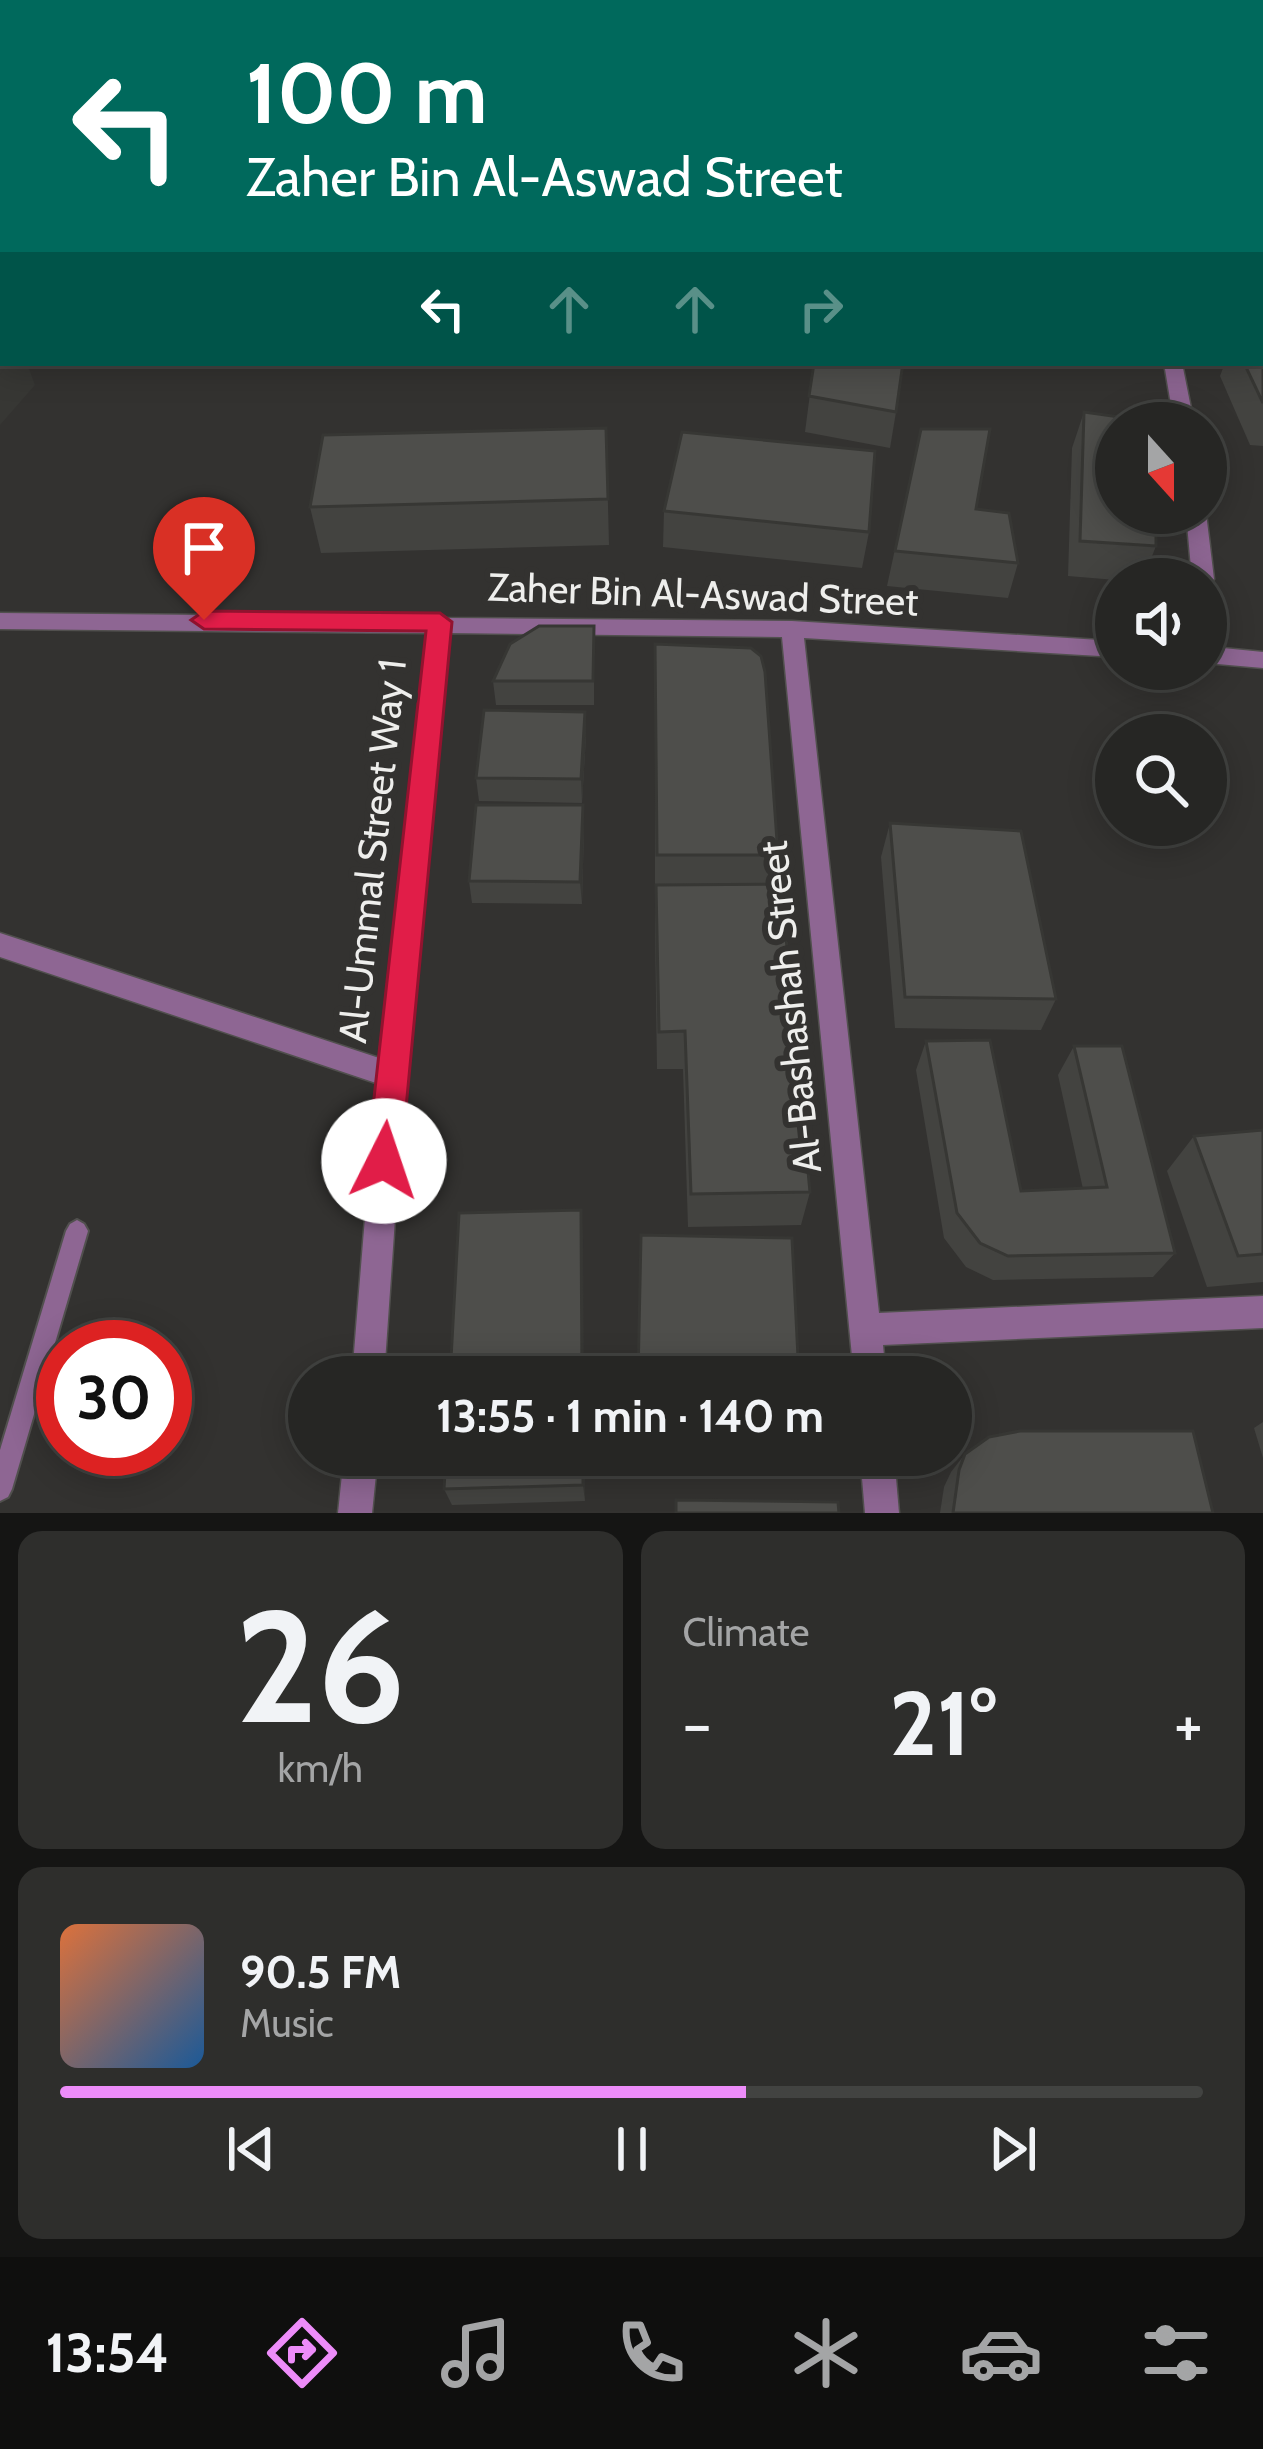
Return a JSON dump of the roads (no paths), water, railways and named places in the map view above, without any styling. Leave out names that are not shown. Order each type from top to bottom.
[{"type":"street","points":[[1174,366],[1180,402]]},
{"type":"street","name":"Zaher Bin Al-Aswad Street","points":[[0,621],[793,629],[1095,649]]},
{"type":"street","name":"Al-Ummal Street Way 1","points":[[370,1356],[391,1075],[440,622]]},
{"type":"street","name":"Al-Bashashah Street","points":[[793,629],[868,1356]]},
{"type":"street","points":[[1227,657],[1263,660]]},
{"type":"street","points":[[0,945],[391,1075]]},
{"type":"street","points":[[866,1330],[1263,1312]]},
{"type":"street","points":[[355,1513],[359,1476]]},
{"type":"street","points":[[879,1476],[882,1513]]},
{"type":"lane","points":[[0,1489],[76,1231]]}]
